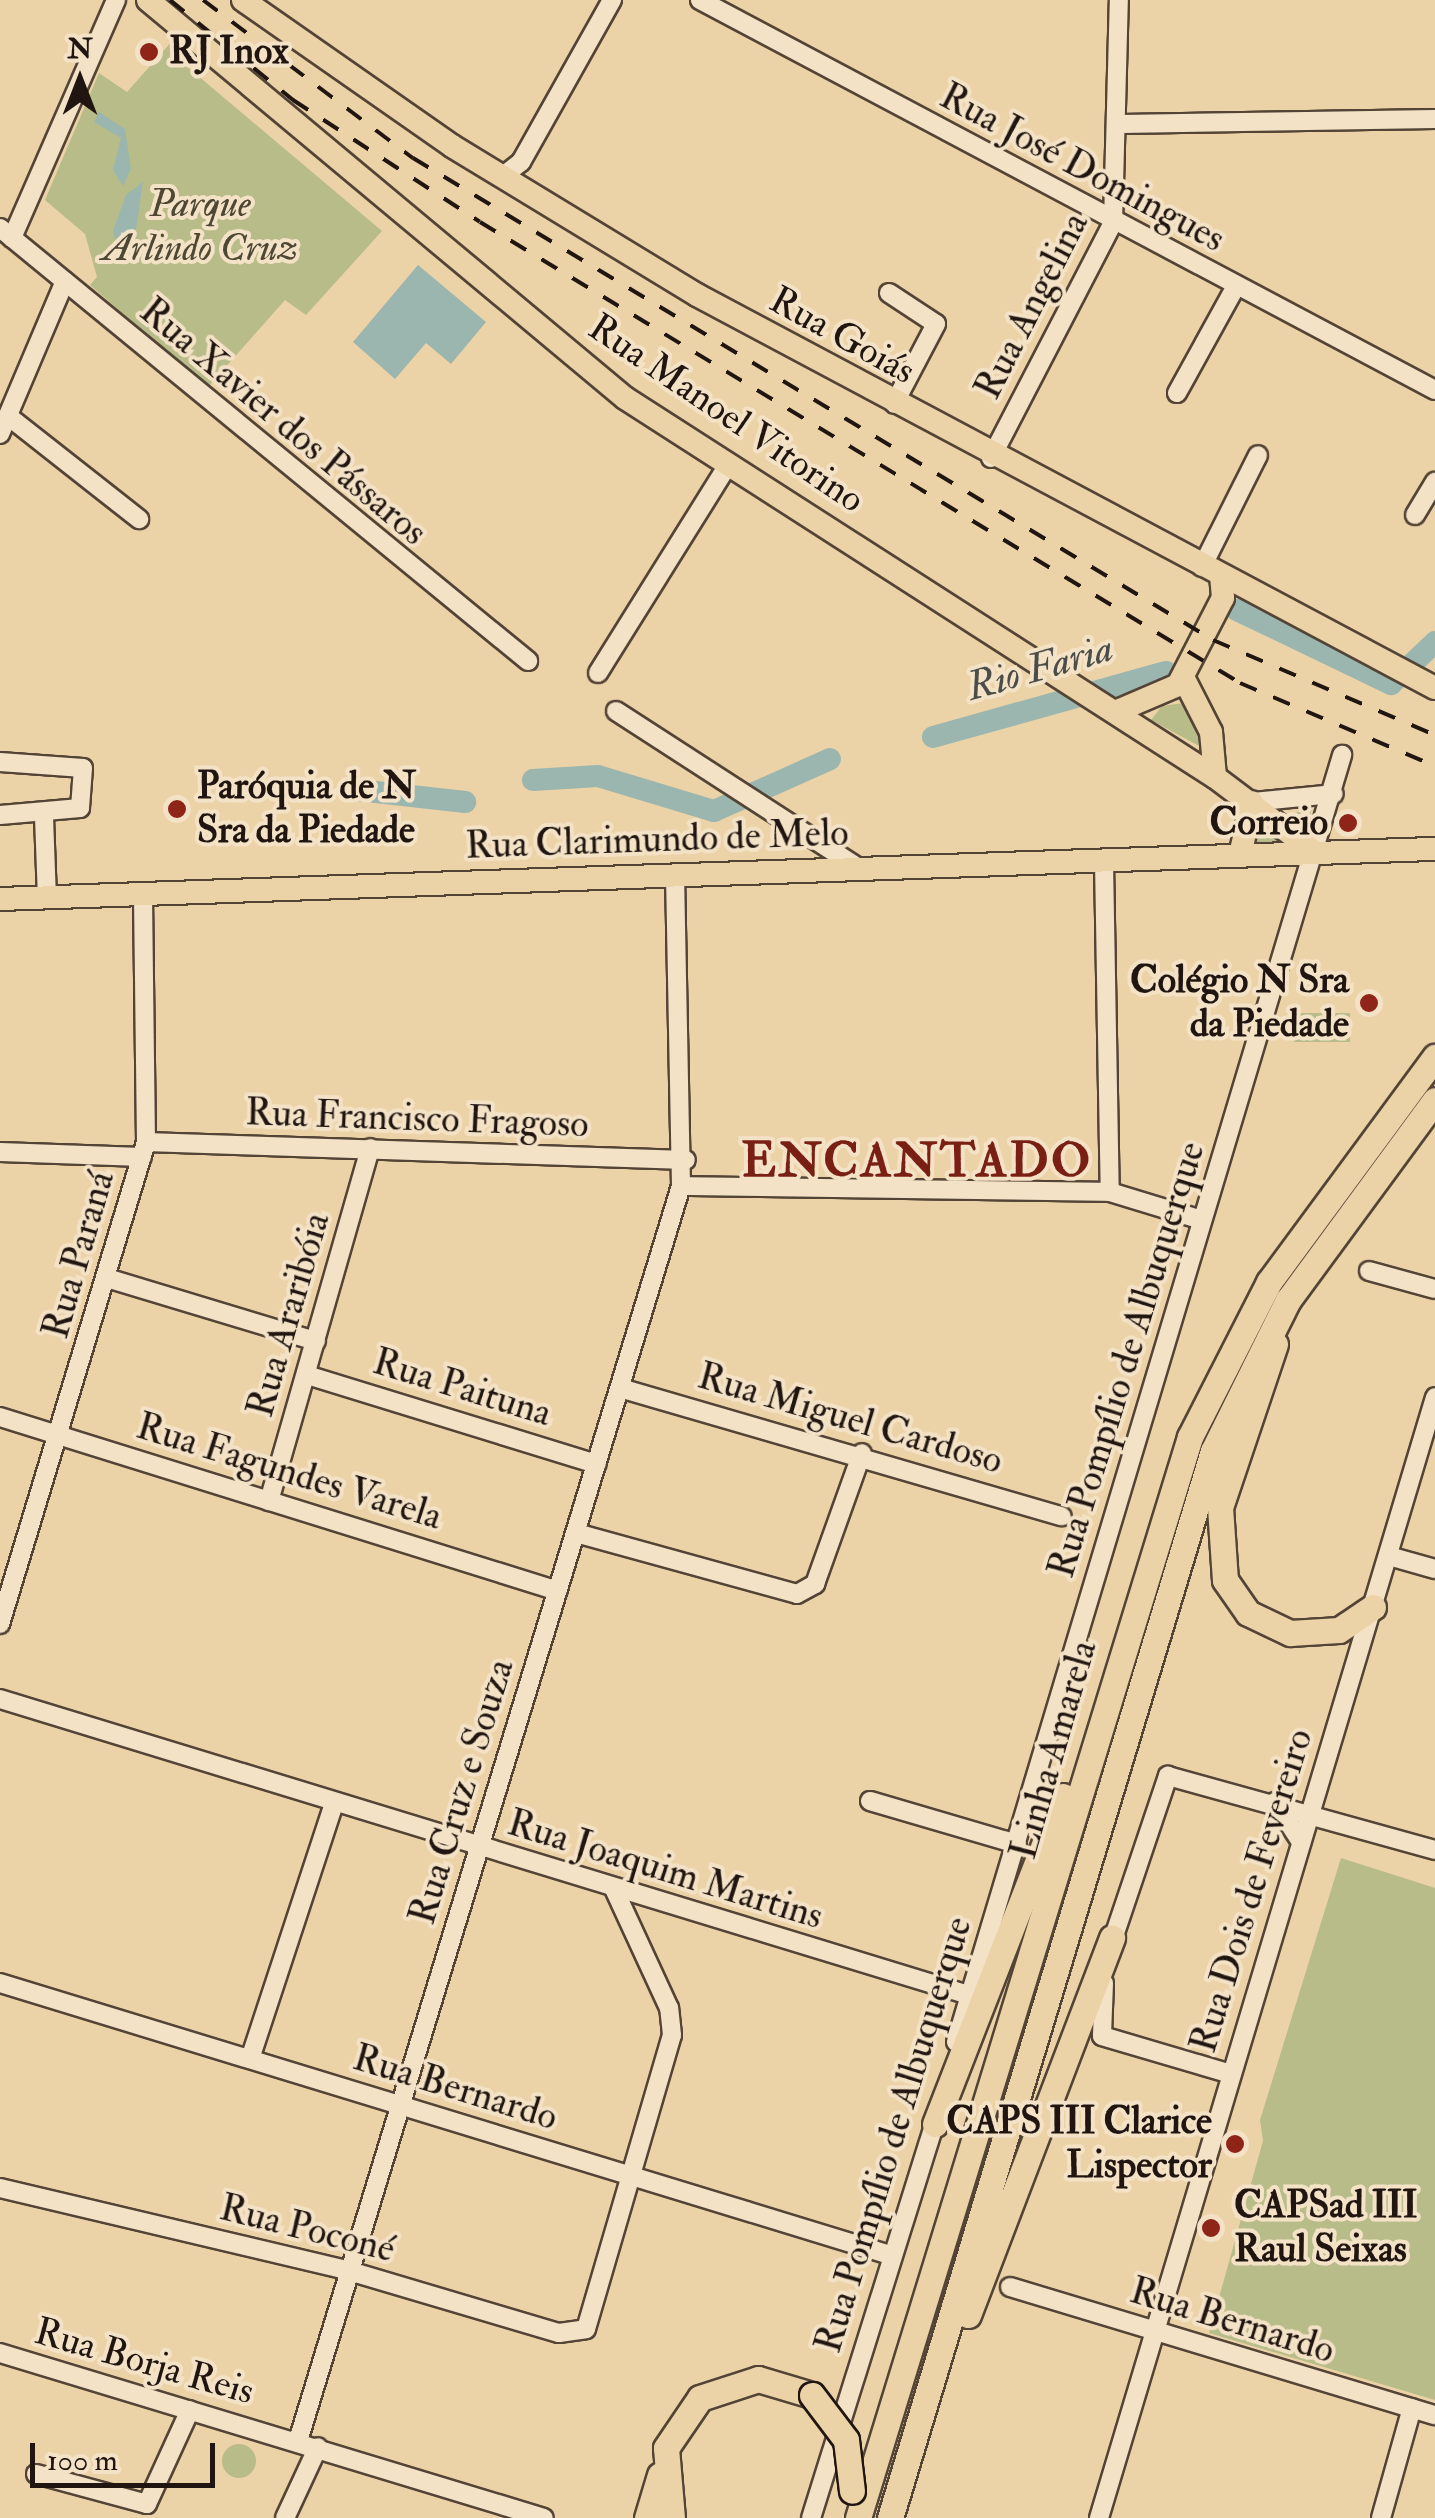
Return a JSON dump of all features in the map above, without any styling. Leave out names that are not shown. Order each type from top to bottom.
[{"type":"highway","name":"Linha Amarela","points":[[858,2518],[1190,1437],[1435,1056]]},
{"type":"highway","name":"Linha Amarela","points":[[890,2518],[1185,1532],[1228,1414],[1278,1300],[1435,1100]]},
{"type":"highway","points":[[1278,1300],[1274,1355],[1220,1508],[1225,1580],[1248,1613],[1290,1634],[1339,1630],[1373,1607]]},
{"type":"highway","points":[[935,2124],[1109,1691]]},
{"type":"highway","points":[[917,2428],[1112,1938]]},
{"type":"highway","points":[[647,2518],[678,2420],[717,2389],[758,2379],[812,2394],[846,2440],[852,2491],[850,2518]]},
{"type":"highway","points":[[663,2465],[672,2518]]},
{"type":"main road","name":"Rua Manoel Vitorino","points":[[148,0],[625,398],[1215,777],[1316,853]]},
{"type":"main road","name":"Rua Goiás","points":[[242,0],[516,175],[894,404],[1223,583],[1432,686]]},
{"type":"main road","points":[[1107,707],[1168,694],[1183,677],[1223,583]]},
{"type":"main road","points":[[1183,677],[1209,725],[1215,777]]},
{"type":"main road","points":[[1240,855],[1252,802]]},
{"type":"main road","name":"Rua Clarimundo de Melo","points":[[0,900],[1435,849]]},
{"type":"street","points":[[6,233],[116,0]]},
{"type":"street","points":[[516,175],[612,0]]},
{"type":"street","name":"Rua José Domingues","points":[[700,0],[1113,223],[1435,390]]},
{"type":"street","name":"Rua Angelina","points":[[990,458],[1113,223],[1121,124],[1120,0]]},
{"type":"street","points":[[1121,124],[1435,119]]},
{"type":"street","name":"Rua Xavier dos Pássaros","points":[[6,233],[466,616],[528,661]]},
{"type":"street","points":[[0,434],[64,281]]},
{"type":"street","points":[[1177,394],[1236,286]]},
{"type":"street","points":[[889,293],[936,324],[894,404]]},
{"type":"street","points":[[8,416],[139,518]]},
{"type":"street","points":[[1223,583],[1258,455]]},
{"type":"street","points":[[598,673],[728,465]]},
{"type":"street","points":[[1415,516],[1435,482]]},
{"type":"street","points":[[621,714],[859,868]]},
{"type":"street","name":"Rua Pompílio de Albuquerque","points":[[811,2518],[890,2256],[935,2124],[968,1994],[1017,1844],[1202,1220],[1334,794],[1342,755]]},
{"type":"street","points":[[0,762],[81,763],[82,806],[44,817],[0,815]]},
{"type":"street","points":[[1252,802],[1334,794]]},
{"type":"street","points":[[44,817],[47,897]]},
{"type":"street","points":[[1104,862],[1110,1192]]},
{"type":"street","name":"Rua Cruz e Souza","points":[[298,2441],[346,2270],[401,2104],[681,1186],[686,1160],[675,875]]},
{"type":"street","name":"Rua Paraná","points":[[0,1624],[110,1279],[144,1149],[143,893]]},
{"type":"street","name":"Rua Francisco Fragoso","points":[[0,1152],[370,1148],[686,1160]]},
{"type":"street","name":"Rua Araribóia","points":[[268,1500],[370,1148]]},
{"type":"street","points":[[681,1186],[1110,1192],[1202,1220]]},
{"type":"street","points":[[1369,1272],[1435,1289]]},
{"type":"street","points":[[110,1279],[316,1342]]},
{"type":"street","name":"Rua Paituna","points":[[307,1375],[597,1464]]},
{"type":"street","name":"Rua Miguel Cardoso","points":[[620,1388],[862,1453],[1062,1516]]},
{"type":"street","name":"Rua Dois de Fevereiro","points":[[1099,2518],[1435,1397]]},
{"type":"street","name":"Rua Fagundes Varela","points":[[0,1417],[558,1591]]},
{"type":"street","points":[[576,1533],[791,1594],[815,1584],[862,1453]]},
{"type":"street","points":[[1389,1556],[1435,1569]]},
{"type":"street","name":"Rua Joaquim Martins","points":[[0,1700],[478,1849],[968,1994]]},
{"type":"street","points":[[1232,2074],[1099,2031],[1112,1938],[1158,1789],[1181,1774],[1435,1850]]},
{"type":"street","points":[[870,1801],[1017,1844]]},
{"type":"street","points":[[1275,1802],[1302,1842]]},
{"type":"street","points":[[250,2059],[334,1804]]},
{"type":"street","points":[[614,1889],[672,2021],[636,2178]]},
{"type":"street","name":"Rua Bernardo","points":[[0,1983],[890,2256]]},
{"type":"street","name":"Rua Poconé","points":[[0,2188],[346,2270],[559,2333],[592,2321],[636,2178]]},
{"type":"street","name":"Rua Bernardo","points":[[1010,2287],[1435,2415]]},
{"type":"street","name":"Rua Borja Reis","points":[[0,2353],[298,2441],[503,2511],[544,2518]]},
{"type":"street","points":[[1381,2518],[1412,2408]]},
{"type":"street","points":[[36,2474],[147,2504],[190,2410]]},
{"type":"street","points":[[285,2518],[318,2448]]},
{"type":"green space","name":"Parque Arlindo Cruz","points":[[174,39],[184,64],[382,231],[306,315],[285,300],[208,387],[90,285],[97,277],[85,234],[45,200],[99,73],[127,92]]},
{"type":"green space","points":[[1184,703],[1204,744],[1201,747],[1151,720],[1162,706]]},
{"type":"green space","points":[[1311,808],[1308,840],[1253,848],[1253,826]]},
{"type":"green space","points":[[1294,1013],[1350,1013],[1350,1042],[1294,1042]]},
{"type":"green space","points":[[1341,1858],[1435,1888],[1435,2400],[1209,2333],[1263,2141],[1260,2120]]},
{"type":"green space","points":[[239,2444],[251,2449],[256,2461],[251,2473],[239,2478],[227,2473],[222,2461],[227,2449]]},
{"type":"water","points":[[99,112],[125,129],[131,169],[123,186],[113,170],[121,138],[94,122]]},
{"type":"water","points":[[143,182],[134,242],[120,256],[113,231],[126,195]]},
{"type":"water","points":[[418,265],[486,322],[451,364],[426,343],[395,379],[353,342]]},
{"type":"waterway","name":"Rio Faria","points":[[1237,610],[1391,684],[1435,642]]},
{"type":"waterway","name":"Rio Faria","points":[[933,737],[1166,672]]},
{"type":"waterway","name":"Rio Faria","points":[[533,780],[598,776],[714,811],[830,759]]},
{"type":"waterway","name":"Rio Faria","points":[[349,789],[465,802]]},
{"type":"railway","points":[[170,0],[293,100],[480,222],[1240,683],[1435,766]]},
{"type":"railway","points":[[203,0],[413,158],[1213,640],[1435,735]]},
{"type":"place","name":"RJ Inox","points":[[149,52]]},
{"type":"place","name":"Paróquia de N Sra da Piedade","points":[[177,809]]},
{"type":"place","name":"Correio","points":[[1348,823]]},
{"type":"place","name":"Colégio N Sra da Piedade","points":[[1369,1003]]},
{"type":"place","name":"CAPS III Clarice Lispector","points":[[1235,2144]]},
{"type":"place","name":"CAPSad III Raul Seixas","points":[[1211,2228]]},
{"type":"district","name":"ENCANTADO","points":[[917,1162]]}]
